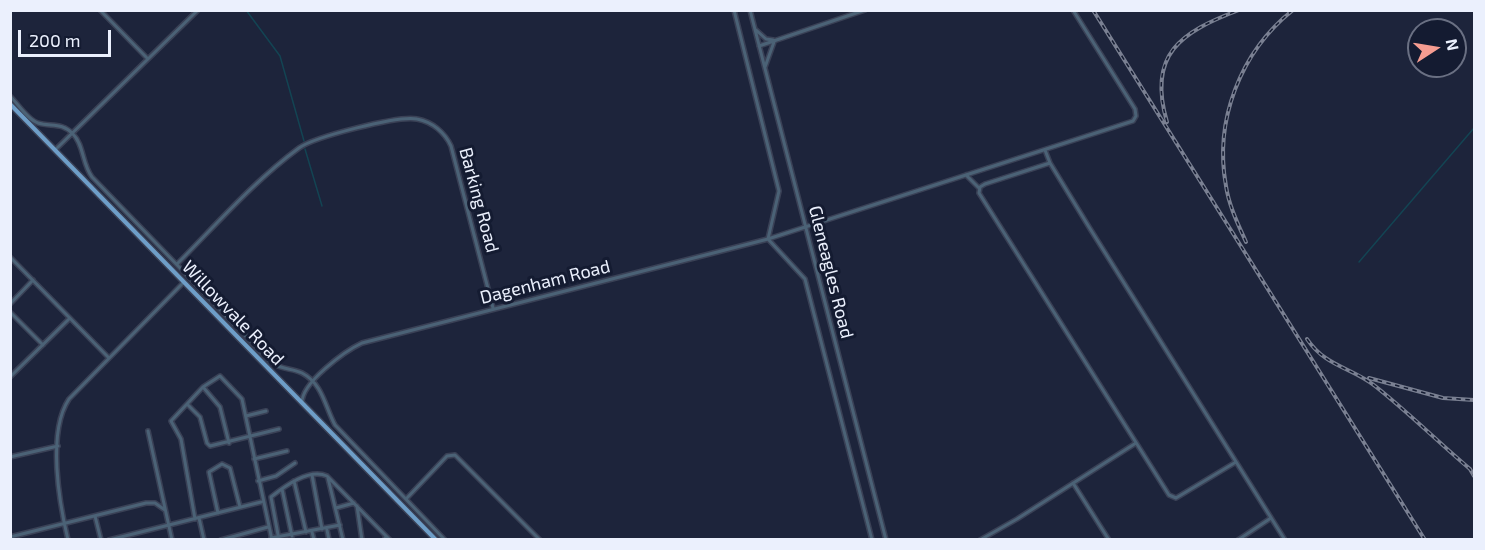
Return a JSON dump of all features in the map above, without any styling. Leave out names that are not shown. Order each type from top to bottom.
[{"type":"main road","name":"Willowvale Road","points":[[10,104],[436,540]]},
{"type":"street","points":[[100,10],[148,59]]},
{"type":"street","points":[[54,151],[198,10]]},
{"type":"street","points":[[734,10],[779,191],[768,239],[805,279],[872,540]]},
{"type":"street","name":"Gleneagles Road","points":[[750,10],[886,540]]},
{"type":"street","points":[[759,46],[865,10]]},
{"type":"street","name":"Dagenham Road","points":[[302,403],[305,390],[312,382],[345,352],[362,343],[768,239],[1131,122],[1136,116],[1135,109],[1073,10]]},
{"type":"street","points":[[754,27],[766,39],[775,41]]},
{"type":"street","points":[[765,67],[769,49],[775,41]]},
{"type":"street","points":[[10,96],[34,122],[62,125],[72,133],[92,177],[275,365],[300,372],[312,382],[325,400],[335,425],[445,540]]},
{"type":"street","name":"Barking Road","points":[[177,264],[243,199],[302,146],[401,118],[419,119],[440,130],[451,146],[494,309]]},
{"type":"street","points":[[1045,150],[1050,163],[1285,540]]},
{"type":"street","points":[[979,188],[985,183],[1050,163]]},
{"type":"street","points":[[966,175],[979,188],[982,197],[1169,495],[1173,498],[1236,462]]},
{"type":"street","points":[[10,257],[109,358]]},
{"type":"street","points":[[10,304],[33,280]]},
{"type":"street","points":[[68,540],[64,523],[57,446],[62,410],[109,358],[183,283]]},
{"type":"street","points":[[10,312],[43,345]]},
{"type":"street","points":[[10,377],[69,318]]},
{"type":"street","points":[[204,540],[197,519],[181,439],[171,420],[216,377],[222,377],[240,396],[251,437],[261,502],[271,539],[295,537],[340,525]]},
{"type":"street","points":[[203,387],[220,407],[229,443]]},
{"type":"street","points":[[291,392],[305,390]]},
{"type":"street","points":[[187,404],[200,417],[208,445],[213,447],[279,429]]},
{"type":"street","points":[[246,416],[266,411]]},
{"type":"street","points":[[148,430],[172,540]]},
{"type":"street","points":[[980,540],[1136,443]]},
{"type":"street","points":[[10,457],[57,446]]},
{"type":"street","points":[[255,459],[287,451]]},
{"type":"street","points":[[406,499],[447,456],[452,455],[476,474],[540,540]]},
{"type":"street","points":[[258,481],[276,476],[295,463]]},
{"type":"street","points":[[218,513],[208,472],[222,464],[230,468],[240,507]]},
{"type":"street","points":[[312,475],[324,529],[329,540]]},
{"type":"street","points":[[279,539],[271,498],[294,481],[312,475],[327,476],[386,539]]},
{"type":"street","points":[[327,476],[343,540]]},
{"type":"street","points":[[294,481],[306,533]]},
{"type":"street","points":[[1073,483],[1109,540]]},
{"type":"street","points":[[282,489],[295,537]]},
{"type":"street","points":[[10,537],[150,502],[165,510]]},
{"type":"street","points":[[109,540],[261,502]]},
{"type":"street","points":[[335,508],[355,504]]},
{"type":"street","points":[[355,504],[362,540]]},
{"type":"street","points":[[95,516],[101,540]]},
{"type":"street","points":[[1238,540],[1271,518]]},
{"type":"street","points":[[221,540],[268,527]]},
{"type":"street","points":[[312,532],[314,540]]},
{"type":"street","points":[[243,533],[244,540]]},
{"type":"waterway","points":[[246,10],[280,56],[304,141]]},
{"type":"waterway","points":[[1359,262],[1474,128]]},
{"type":"waterway","points":[[305,149],[322,206]]},
{"type":"railway","points":[[1093,10],[1425,540]]},
{"type":"railway","points":[[1167,122],[1162,99],[1162,79],[1166,62],[1174,49],[1185,37],[1200,27],[1239,10]]},
{"type":"railway","points":[[1246,242],[1226,186],[1223,161],[1228,113],[1235,89],[1258,46],[1293,10]]},
{"type":"railway","points":[[1307,339],[1322,355],[1375,386],[1470,469],[1474,476]]},
{"type":"railway","points":[[1369,378],[1443,398],[1474,400]]}]
